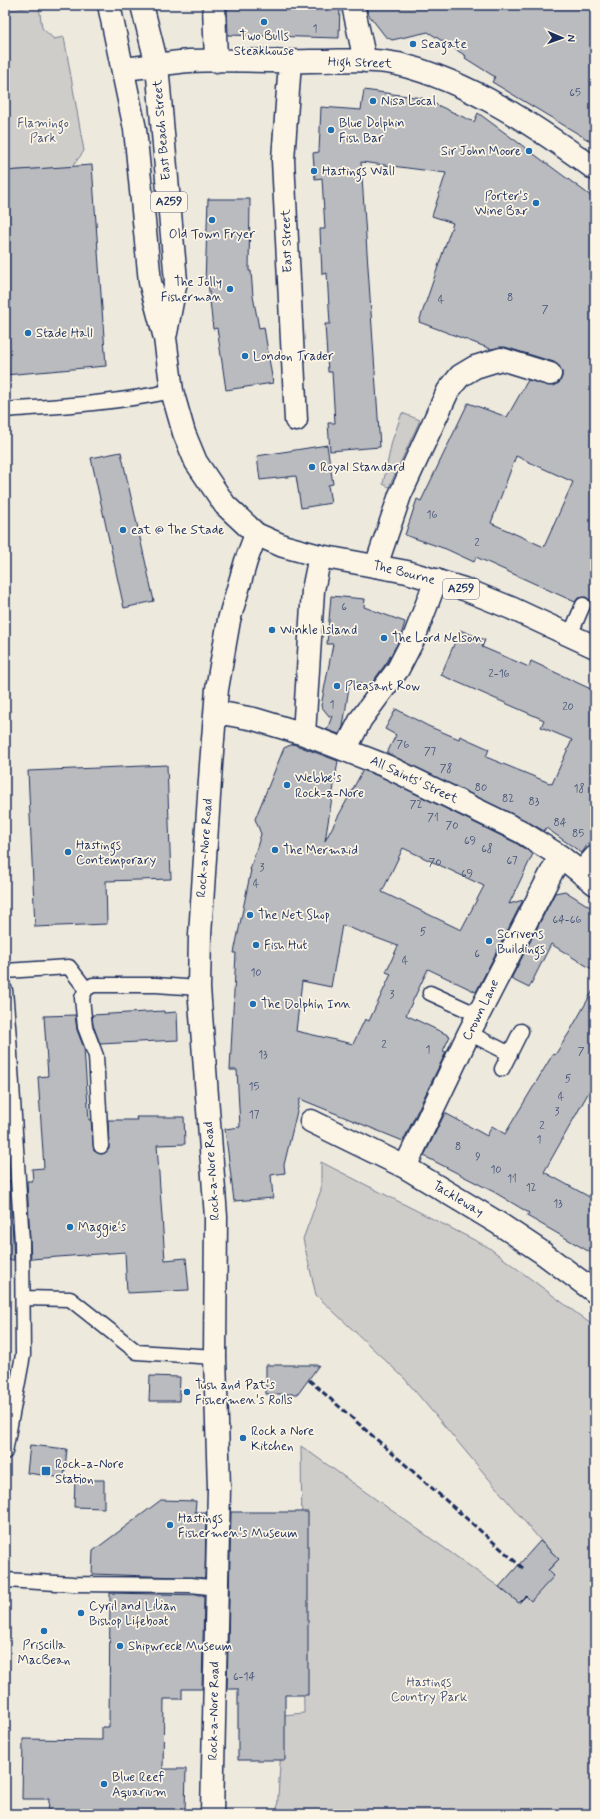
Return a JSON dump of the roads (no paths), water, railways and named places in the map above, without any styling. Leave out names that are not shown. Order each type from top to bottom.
[{"type":"main road","name":"A259","points":[[108,5],[123,70]]},
{"type":"main road","name":"A259","points":[[142,5],[157,65]]},
{"type":"main road","points":[[214,5],[216,61]]},
{"type":"main road","points":[[353,5],[365,61]]},
{"type":"main road","name":"High Street","points":[[123,70],[187,62],[216,61],[365,61],[397,64],[438,77],[502,107],[543,132],[595,169]]},
{"type":"main road","name":"East Street","points":[[290,62],[283,160],[296,420]]},
{"type":"main road","name":"East Beach Street","points":[[157,65],[176,281],[165,338]]},
{"type":"main road","name":"East Beach Street","points":[[123,70],[135,129],[150,282],[165,338],[172,391],[184,433],[196,462],[225,505],[256,534],[282,546],[320,556]]},
{"type":"main road","points":[[376,566],[400,495],[448,391],[460,376],[475,367],[501,359],[550,374]]},
{"type":"main road","name":"Rock-a-Nore Road","points":[[212,1814],[213,1716],[218,1588],[218,1435],[215,1357],[216,1216],[199,988],[204,855],[217,689],[229,620],[246,561],[256,534]]},
{"type":"main road","points":[[304,734],[313,590],[320,556]]},
{"type":"main road","name":"The Bourne","points":[[320,556],[376,566],[436,580],[464,589],[511,608],[595,647]]},
{"type":"main road","points":[[345,750],[361,719],[398,669],[414,638],[436,580]]},
{"type":"main road","name":"All Saints' Street","points":[[216,712],[254,719],[304,734],[386,766],[520,830],[560,856],[588,879]]},
{"type":"main road","name":"Crown Lane","points":[[406,1166],[473,1024],[560,856]]},
{"type":"main road","points":[[588,879],[595,857]]},
{"type":"main road","name":"Tackleway","points":[[311,1121],[406,1166],[498,1223],[540,1251],[595,1292]]},
{"type":"lane","points":[[5,410],[106,402],[141,398],[172,391]]},
{"type":"lane","points":[[570,635],[583,605]]},
{"type":"lane","points":[[5,970],[69,966],[86,989]]},
{"type":"lane","points":[[101,1146],[96,1056],[85,1027],[82,998],[86,989],[93,985],[156,985],[199,988]]},
{"type":"lane","points":[[5,990],[22,1242],[23,1298],[23,1354],[5,1452]]},
{"type":"lane","points":[[430,993],[473,1024],[510,1054]]},
{"type":"lane","points":[[502,1069],[522,1031]]},
{"type":"lane","points":[[23,1298],[70,1299],[137,1352],[215,1357]]},
{"type":"lane","points":[[5,1580],[73,1584],[191,1585],[218,1588]]},
{"type":"railway","points":[[309,1380],[525,1570]]},
{"type":"place","name":"Two Bulls Steakhouse","points":[[264,22]]},
{"type":"place","name":"Seagate","points":[[413,44]]},
{"type":"place","name":"Nisa Local","points":[[373,101]]},
{"type":"place","name":"Blue Dolphin Fish Bar","points":[[331,130]]},
{"type":"place","name":"Sir John Moore","points":[[529,151]]},
{"type":"place","name":"Hastings Wall","points":[[314,171]]},
{"type":"place","name":"Porter's Wine Bar","points":[[536,203]]},
{"type":"place","name":"Old Town Fryer","points":[[212,220]]},
{"type":"place","name":"The Jolly Fisherman","points":[[230,289]]},
{"type":"place","name":"Stade Hall","points":[[28,333]]},
{"type":"place","name":"London Trader","points":[[245,356]]},
{"type":"place","name":"Royal Standard","points":[[312,467]]},
{"type":"place","name":"eat @ The Stade","points":[[123,530]]},
{"type":"place","name":"Winkle Island","points":[[272,630]]},
{"type":"place","name":"The Lord Nelson","points":[[384,638]]},
{"type":"place","name":"Pleasant Row","points":[[337,686]]},
{"type":"place","name":"Webbe's Rock-a-Nore","points":[[287,785]]},
{"type":"place","name":"The Mermaid","points":[[275,850]]},
{"type":"place","name":"Hastings Contemporary","points":[[68,852]]},
{"type":"place","name":"The Net Shop","points":[[250,915]]},
{"type":"place","name":"Scrivens Buildings","points":[[489,941]]},
{"type":"place","name":"Fish Hut","points":[[256,945]]},
{"type":"place","name":"The Dolphin Inn","points":[[253,1004]]},
{"type":"place","name":"Maggie‘s","points":[[70,1227]]},
{"type":"place","name":"Tush and Pat's Fishermen's Rolls","points":[[187,1392]]},
{"type":"place","name":"Rock a Nore Kitchen","points":[[243,1438]]},
{"type":"place","name":"Rock-a-Nore Station","points":[[46,1471]]},
{"type":"place","name":"Hastings Fishermen's Museum","points":[[170,1525]]},
{"type":"place","name":"Cyril and Lilian Bishop Lifeboat","points":[[81,1613]]},
{"type":"place","name":"Priscilla MacBean","points":[[44,1631]]},
{"type":"place","name":"Shipwreck Museum","points":[[120,1646]]},
{"type":"place","name":"Blue Reef Aquarium","points":[[104,1784]]},
{"type":"park label","name":"Flamingo Park","points":[[43,130]]},
{"type":"park label","name":"Hastings Country Park","points":[[429,1690]]}]
